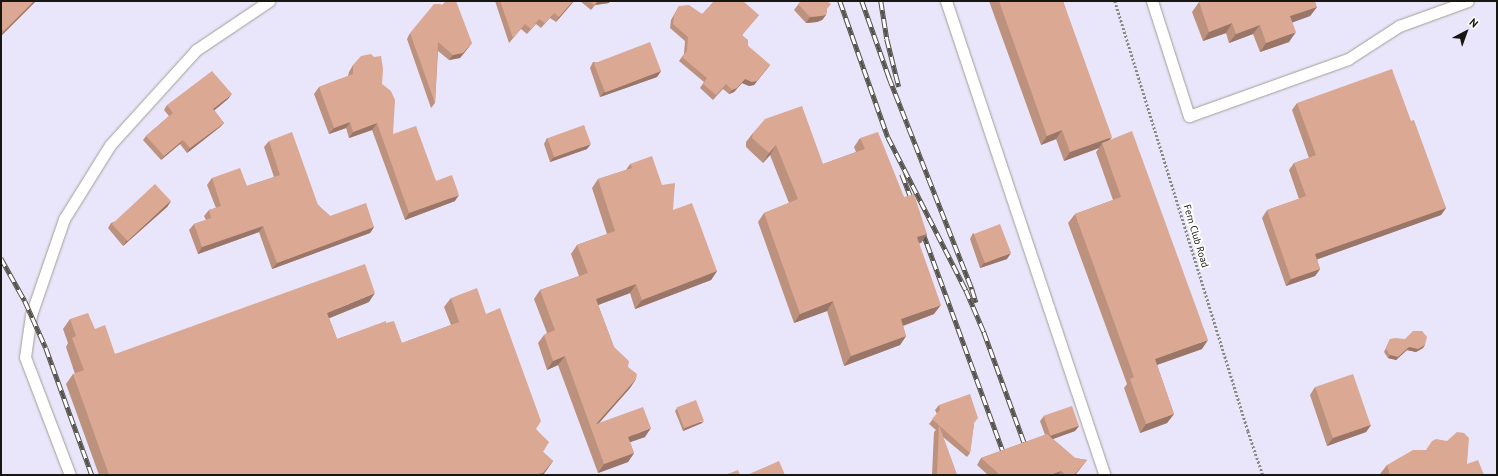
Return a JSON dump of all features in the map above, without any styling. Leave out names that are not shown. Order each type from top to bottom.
[{"type":"lane","points":[[70,475],[25,357],[31,315],[64,219],[110,145],[196,50],[269,1]]},
{"type":"lane","points":[[946,1],[1105,475]]},
{"type":"lane","points":[[1152,1],[1189,116],[1348,59],[1399,26],[1468,1]]},
{"type":"path","name":"Fern Club Road","points":[[1114,1],[1263,475]]},
{"type":"shaded area","points":[[1,1],[1497,1],[1497,475],[1,475]]},
{"type":"building","points":[[1,1],[34,1],[4,31],[1,29]]},
{"type":"building","points":[[446,1],[456,1],[472,43],[463,53],[453,55],[438,42],[435,103],[410,33],[434,4],[442,5]]},
{"type":"building","points":[[500,1],[573,1],[559,17],[554,13],[545,23],[539,19],[531,29],[525,24],[513,38]]},
{"type":"building","points":[[589,1],[598,1],[594,5]]},
{"type":"building","points":[[714,1],[743,1],[759,15],[742,35],[748,40],[748,46],[770,65],[757,81],[752,82],[745,79],[737,88],[732,90],[726,84],[716,95],[703,84],[707,78],[682,57],[687,51],[688,37],[673,24],[674,16],[679,6],[689,5],[702,14]]},
{"type":"building","points":[[801,1],[827,1],[831,4],[827,9],[826,15],[810,17],[798,4]]},
{"type":"building","points":[[999,1],[1063,1],[1112,137],[1070,152],[1062,130],[1047,136]]},
{"type":"building","points":[[1315,1],[1317,7],[1290,16],[1296,32],[1266,43],[1260,25],[1236,34],[1232,23],[1209,32],[1199,2]]},
{"type":"building","points":[[650,42],[661,71],[605,92],[594,64]]},
{"type":"building","points":[[371,54],[374,57],[381,56],[383,69],[382,84],[391,91],[395,100],[393,134],[416,126],[436,181],[452,175],[459,195],[409,213],[377,123],[353,132],[350,122],[334,128],[319,87],[353,74],[353,65],[361,56]]},
{"type":"building","points":[[1392,69],[1411,121],[1414,120],[1446,208],[1315,254],[1320,269],[1291,279],[1267,210],[1306,196],[1294,163],[1316,155],[1297,103]]},
{"type":"building","points":[[212,71],[232,94],[213,109],[224,123],[190,148],[183,140],[164,156],[146,136],[173,113],[167,105]]},
{"type":"building","points":[[802,106],[823,164],[865,149],[860,138],[878,132],[904,197],[914,194],[927,234],[917,237],[941,305],[901,319],[906,336],[851,356],[833,301],[800,314],[764,213],[798,199],[776,145],[769,153],[752,138],[753,133],[765,119]]},
{"type":"building","points":[[584,125],[591,144],[554,157],[547,138]]},
{"type":"building","points":[[1132,131],[1208,340],[1155,359],[1174,414],[1146,424],[1130,379],[1134,377],[1075,214],[1121,197],[1102,143]]},
{"type":"building","points":[[292,132],[318,205],[330,216],[366,203],[374,227],[277,263],[263,226],[202,247],[194,224],[211,218],[209,210],[221,206],[212,178],[240,168],[247,186],[280,175],[269,141]]},
{"type":"building","points":[[652,156],[662,185],[675,183],[673,210],[692,203],[717,271],[642,300],[636,284],[596,299],[614,347],[629,361],[628,367],[637,374],[636,379],[596,424],[643,407],[651,428],[628,437],[634,453],[604,464],[565,356],[553,361],[544,335],[555,330],[540,290],[588,273],[577,245],[615,231],[598,179],[632,168],[630,164]]},
{"type":"building","points":[[155,184],[171,201],[128,241],[112,224]]},
{"type":"building","points":[[1000,224],[1011,253],[985,263],[974,234]]},
{"type":"building","points":[[365,264],[375,293],[327,313],[337,339],[386,321],[386,323],[394,321],[402,343],[459,322],[451,298],[477,288],[486,314],[500,308],[541,421],[536,429],[549,442],[543,452],[553,461],[543,473],[533,475],[109,475],[73,374],[84,370],[72,338],[76,336],[70,319],[88,313],[95,329],[105,325],[115,354]]},
{"type":"building","points":[[1413,331],[1422,331],[1427,337],[1425,345],[1418,349],[1409,347],[1398,357],[1390,355],[1386,349],[1390,339],[1405,339]]},
{"type":"building","points":[[1353,374],[1371,425],[1333,438],[1315,387]]},
{"type":"building","points":[[970,394],[978,418],[974,423],[970,453],[932,419],[940,410],[939,405]]},
{"type":"building","points":[[696,400],[704,421],[684,428],[676,408]]},
{"type":"building","points":[[1072,406],[1079,426],[1050,436],[1044,416]]},
{"type":"building","points":[[939,425],[957,475],[937,475]]},
{"type":"building","points":[[1457,432],[1464,433],[1469,438],[1467,464],[1478,460],[1484,475],[1390,475],[1387,465],[1413,450],[1426,450],[1432,441],[1436,439],[1447,441]]},
{"type":"building","points":[[1047,434],[1075,458],[1087,460],[1074,475],[1066,475],[1061,471],[1050,475],[997,475],[998,473],[981,458]]},
{"type":"building","points":[[779,461],[785,475],[747,475]]},
{"type":"building","points":[[738,470],[740,475],[725,475]]},
{"type":"railway","points":[[840,1],[888,137],[966,290],[984,332],[1036,475]]},
{"type":"railway","points":[[862,1],[889,77],[976,302]]},
{"type":"railway","points":[[881,1],[887,39],[899,87]]},
{"type":"railway","points":[[902,174],[914,206]]},
{"type":"railway","points":[[921,227],[1012,475]]},
{"type":"railway","points":[[1,258],[25,301],[46,348],[92,475]]}]
